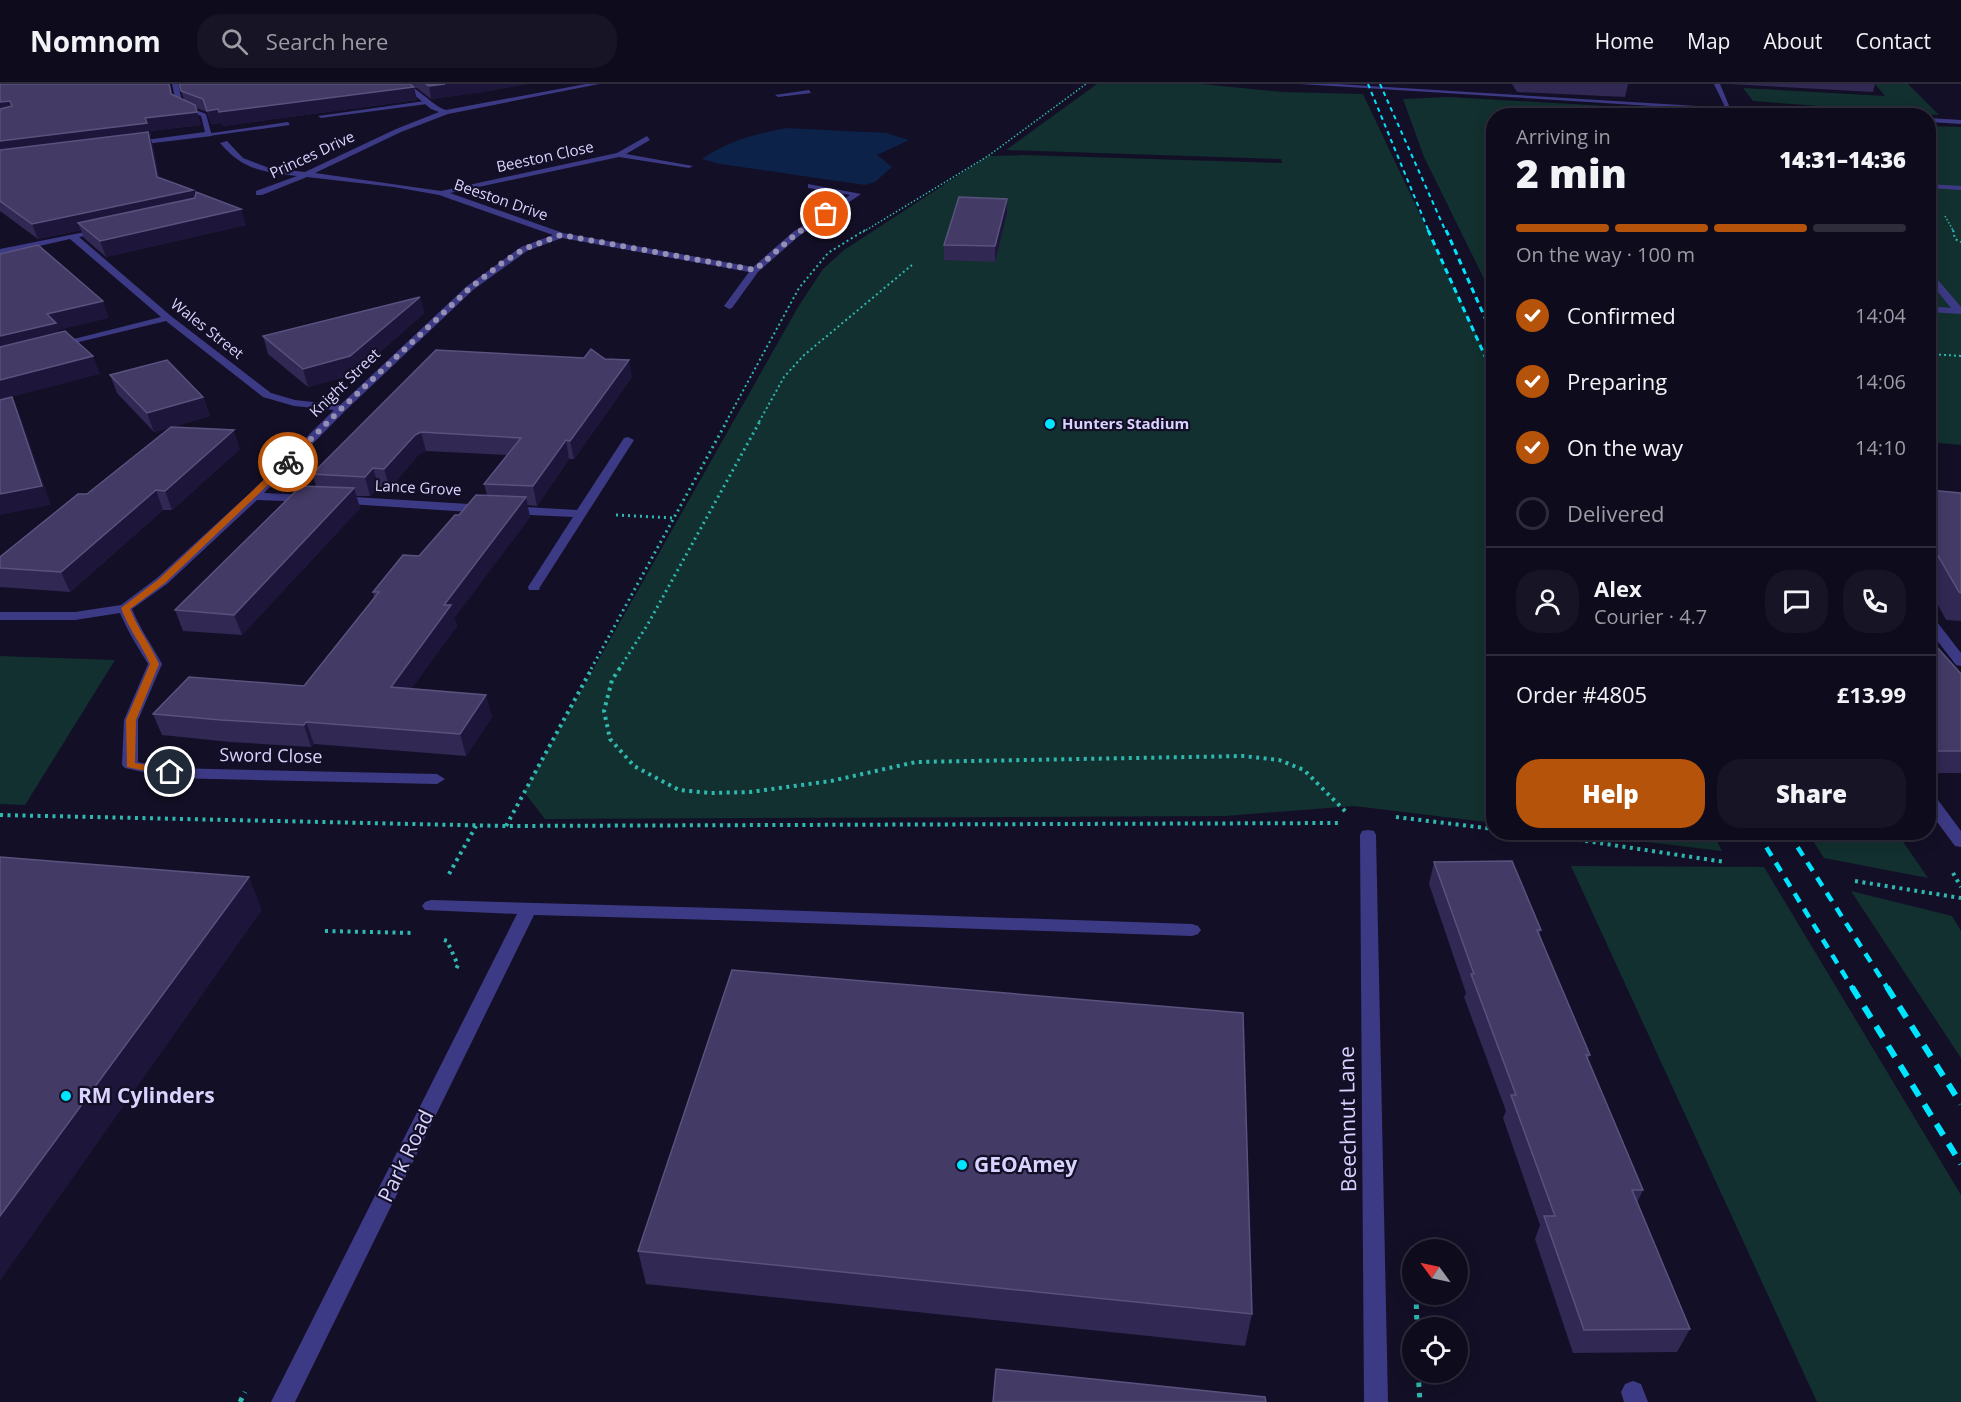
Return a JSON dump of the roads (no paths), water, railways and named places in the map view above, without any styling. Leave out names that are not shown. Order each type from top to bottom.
[{"type":"street","points":[[175,84],[180,105],[204,115],[209,134]]},
{"type":"street","points":[[404,84],[425,103],[446,112]]},
{"type":"street","name":"Princes Drive","points":[[259,193],[284,185],[424,119],[446,112],[596,84]]},
{"type":"street","points":[[803,84],[815,101]]},
{"type":"street","points":[[1303,84],[1487,91],[1728,108],[1717,84]]},
{"type":"street","points":[[778,95],[809,92]]},
{"type":"street","points":[[321,116],[425,103]]},
{"type":"street","points":[[1936,120],[1961,122]]},
{"type":"street","points":[[116,146],[288,124]]},
{"type":"street","name":"Beeston Close","points":[[441,194],[619,155],[647,138]]},
{"type":"street","name":"Beeston Drive","points":[[224,143],[240,160],[252,166],[441,194],[561,235],[755,270]]},
{"type":"street","name":"Beeston Close","points":[[619,155],[689,166]]},
{"type":"street","points":[[811,186],[857,194]]},
{"type":"street","points":[[1936,186],[1961,188]]},
{"type":"street","points":[[729,306],[755,270],[796,234],[866,188]]},
{"type":"street","points":[[0,251],[93,231]]},
{"type":"street","name":"Knight Street","points":[[0,616],[75,616],[125,608],[162,581],[254,496],[342,408],[470,288],[524,249],[561,235]]},
{"type":"street","name":"Wales Street","points":[[72,236],[168,318],[267,396],[294,403],[342,408]]},
{"type":"street","points":[[1936,283],[1960,311]]},
{"type":"street","points":[[1936,309],[1960,311]]},
{"type":"street","points":[[45,349],[168,318]]},
{"type":"street","points":[[534,587],[628,440]]},
{"type":"street","name":"Lance Grove","points":[[254,496],[579,514]]},
{"type":"street","name":"Sword Close","points":[[125,608],[134,631],[146,646],[155,664],[131,720],[130,765],[170,772],[437,779]]},
{"type":"street","points":[[1936,630],[1961,662]]},
{"type":"street","points":[[1936,809],[1961,842]]},
{"type":"street","name":"Beechnut Lane","points":[[1362,829],[1376,1402]]},
{"type":"street","points":[[431,906],[1192,930]]},
{"type":"street","name":"Park Road","points":[[283,1402],[528,909]]},
{"type":"water","points":[[786,128],[886,133],[909,140],[877,155],[892,167],[875,182],[865,185],[720,164],[702,159],[732,143]]},
{"type":"railway","points":[[1368,84],[1429,232]]},
{"type":"railway","points":[[1380,84],[1446,232]]},
{"type":"railway","points":[[1428,230],[1486,358]]},
{"type":"railway","points":[[1446,230],[1486,320]]},
{"type":"railway","points":[[1762,840],[1853,989]]},
{"type":"railway","points":[[1793,840],[1888,989]]},
{"type":"railway","points":[[1852,987],[1961,1164]]},
{"type":"railway","points":[[1887,987],[1961,1104]]},
{"type":"place","name":"Hunters Stadium","points":[[1050,424]]},
{"type":"place","name":"RM Cylinders","points":[[66,1096]]},
{"type":"place","name":"GEOAmey","points":[[962,1165]]}]
